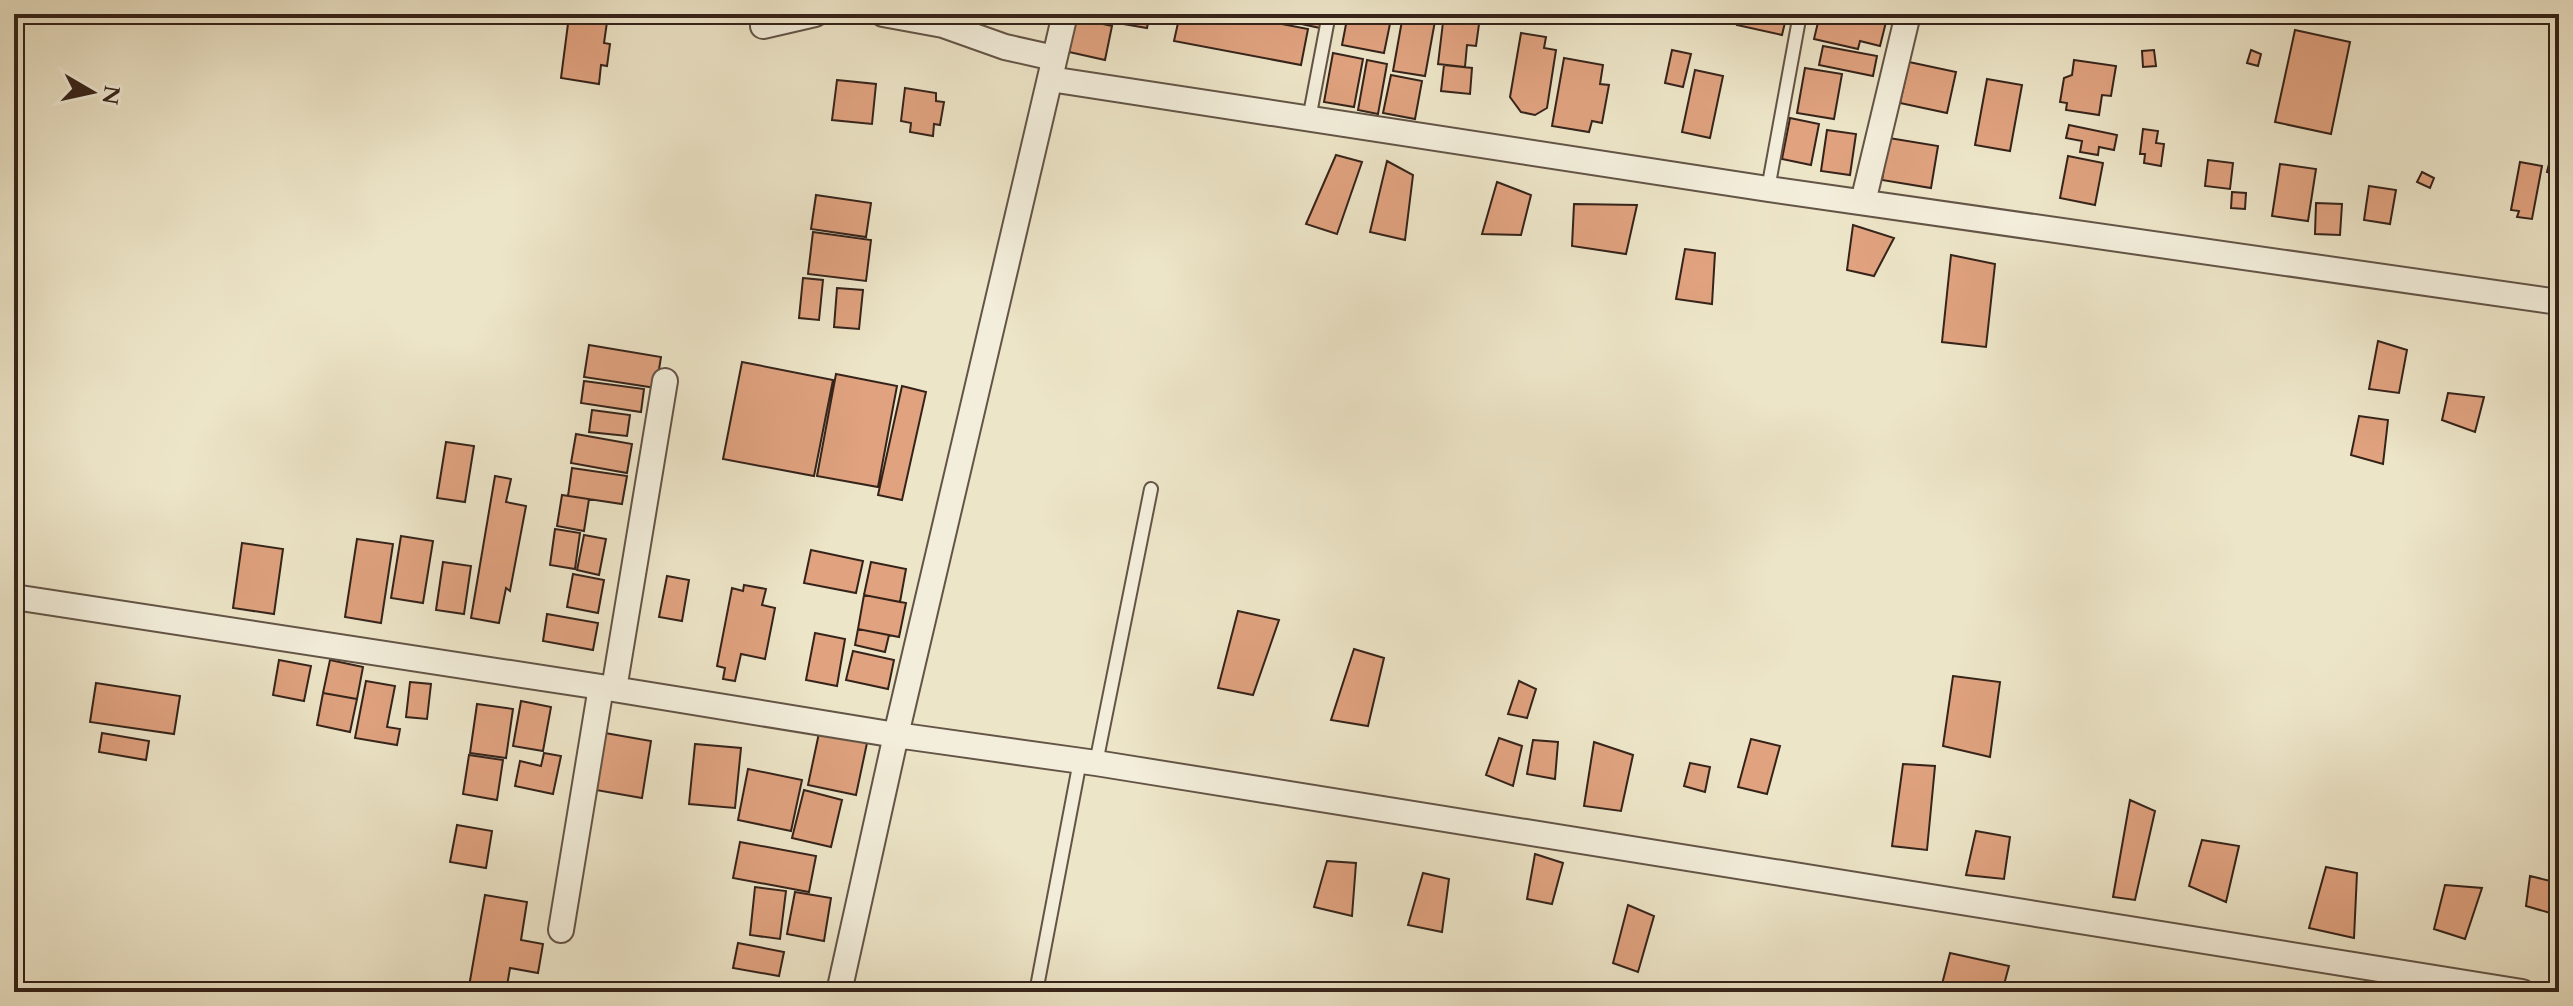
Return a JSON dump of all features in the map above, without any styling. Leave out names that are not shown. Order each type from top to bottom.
[{"type":"street","points":[[763,26],[815,14]]},
{"type":"street","points":[[883,14],[943,25],[1052,68],[1309,119],[1768,189],[2559,302]]},
{"type":"street","points":[[839,992],[1065,14]]},
{"type":"street","points":[[1863,202],[1908,14]]},
{"type":"street","points":[[561,930],[665,381]]},
{"type":"street","points":[[14,597],[896,735],[1088,762],[2522,992]]},
{"type":"lane","points":[[1309,119],[1329,14]]},
{"type":"lane","points":[[1768,189],[1800,14]]},
{"type":"lane","points":[[1036,992],[1151,489]]},
{"type":"building","points":[[1089,14],[1118,14],[1117,20]]},
{"type":"building","points":[[1125,14],[1150,14],[1147,28],[1123,24]]},
{"type":"building","points":[[1180,14],[1229,14],[1308,29],[1301,65],[1174,41]]},
{"type":"building","points":[[1294,14],[1322,14],[1320,28],[1292,22]]},
{"type":"building","points":[[1348,14],[1392,14],[1384,53],[1342,45]]},
{"type":"building","points":[[1444,14],[1480,17],[1476,46],[1467,45],[1465,67],[1438,64]]},
{"type":"building","points":[[1740,14],[1787,14],[1782,35],[1737,25]]},
{"type":"building","points":[[1820,14],[1855,14],[1886,22],[1880,46],[1860,41],[1858,49],[1814,39]]},
{"type":"building","points":[[1403,15],[1435,21],[1425,76],[1393,71]]},
{"type":"building","points":[[569,16],[607,22],[604,43],[610,44],[607,66],[601,65],[599,84],[561,78]]},
{"type":"building","points":[[1076,18],[1112,26],[1105,60],[1069,52]]},
{"type":"building","points":[[2295,30],[2350,42],[2331,134],[2275,122]]},
{"type":"building","points":[[1521,33],[1546,37],[1544,48],[1556,50],[1547,108],[1535,115],[1521,112],[1510,97]]},
{"type":"building","points":[[1823,46],[1877,56],[1873,76],[1819,65]]},
{"type":"building","points":[[1672,50],[1691,54],[1683,87],[1665,83]]},
{"type":"building","points":[[2154,50],[2156,66],[2143,67],[2142,51]]},
{"type":"building","points":[[2251,50],[2261,54],[2258,66],[2247,63]]},
{"type":"building","points":[[1333,53],[1363,59],[1354,107],[1324,102]]},
{"type":"building","points":[[1564,58],[1603,65],[1600,84],[1609,85],[1602,123],[1592,121],[1589,132],[1552,126]]},
{"type":"building","points":[[1367,60],[1387,64],[1378,114],[1358,110]]},
{"type":"building","points":[[2074,60],[2116,66],[2111,96],[2102,95],[2099,115],[2066,110],[2067,103],[2060,102],[2064,78],[2072,75]]},
{"type":"building","points":[[1909,62],[1956,72],[1947,113],[1900,103]]},
{"type":"building","points":[[1444,65],[1472,68],[1470,94],[1441,91]]},
{"type":"building","points":[[1805,68],[1842,74],[1834,119],[1797,113]]},
{"type":"building","points":[[1695,70],[1723,76],[1710,138],[1682,132]]},
{"type":"building","points":[[1391,75],[1422,81],[1415,119],[1383,113]]},
{"type":"building","points":[[1987,79],[2022,85],[2010,151],[1975,145]]},
{"type":"building","points":[[837,80],[876,84],[872,124],[832,120]]},
{"type":"building","points":[[905,88],[936,93],[936,101],[944,102],[940,125],[934,124],[933,136],[910,132],[911,123],[901,121]]},
{"type":"building","points":[[1790,118],[1819,124],[1811,165],[1782,159]]},
{"type":"building","points":[[2069,125],[2117,135],[2114,150],[2099,147],[2098,155],[2080,152],[2082,141],[2066,138]]},
{"type":"building","points":[[2143,129],[2158,131],[2156,143],[2164,144],[2161,166],[2144,163],[2145,154],[2140,154]]},
{"type":"building","points":[[1827,130],[1856,134],[1850,175],[1821,171]]},
{"type":"building","points":[[1889,138],[1938,146],[1931,188],[1882,180]]},
{"type":"building","points":[[1336,155],[1362,162],[1337,234],[1306,224]]},
{"type":"building","points":[[2068,156],[2103,163],[2095,205],[2060,198]]},
{"type":"building","points":[[2551,156],[2559,158],[2559,175],[2547,172]]},
{"type":"building","points":[[2208,160],[2233,163],[2230,189],[2205,186]]},
{"type":"building","points":[[1387,161],[1413,175],[1405,240],[1370,232]]},
{"type":"building","points":[[2520,162],[2542,166],[2532,219],[2517,217],[2519,211],[2511,210]]},
{"type":"building","points":[[2280,164],[2316,169],[2308,221],[2272,216]]},
{"type":"building","points":[[2422,172],[2434,178],[2430,188],[2417,182]]},
{"type":"building","points":[[1497,182],[1531,195],[1521,235],[1482,234]]},
{"type":"building","points":[[2369,186],[2396,190],[2390,224],[2364,220]]},
{"type":"building","points":[[2232,192],[2246,193],[2245,209],[2231,208]]},
{"type":"building","points":[[816,195],[871,203],[866,237],[811,229]]},
{"type":"building","points":[[2316,203],[2342,204],[2340,235],[2315,234]]},
{"type":"building","points":[[1574,204],[1637,205],[1626,254],[1572,246]]},
{"type":"building","points":[[1853,225],[1894,238],[1874,276],[1847,270]]},
{"type":"building","points":[[813,232],[871,240],[866,281],[808,274]]},
{"type":"building","points":[[1685,249],[1715,253],[1712,304],[1676,299]]},
{"type":"building","points":[[1951,255],[1995,264],[1986,347],[1942,342]]},
{"type":"building","points":[[803,278],[823,280],[819,320],[799,318]]},
{"type":"building","points":[[837,288],[863,290],[859,329],[834,327]]},
{"type":"building","points":[[2378,341],[2407,350],[2399,393],[2369,389]]},
{"type":"building","points":[[589,345],[661,357],[656,388],[584,377]]},
{"type":"building","points":[[742,362],[833,380],[814,476],[723,459]]},
{"type":"building","points":[[836,374],[897,386],[878,487],[817,476]]},
{"type":"building","points":[[584,381],[644,389],[641,412],[581,403]]},
{"type":"building","points":[[902,386],[926,392],[902,500],[878,495]]},
{"type":"building","points":[[2448,393],[2484,397],[2475,432],[2442,420]]},
{"type":"building","points":[[592,410],[630,415],[627,436],[589,432]]},
{"type":"building","points":[[2359,416],[2388,420],[2383,464],[2351,455]]},
{"type":"building","points":[[576,434],[632,444],[627,473],[571,463]]},
{"type":"building","points":[[446,442],[474,446],[465,502],[437,498]]},
{"type":"building","points":[[572,468],[627,476],[622,504],[568,496]]},
{"type":"building","points":[[495,476],[511,479],[506,502],[526,506],[510,591],[506,588],[499,623],[471,618]]},
{"type":"building","points":[[562,495],[589,499],[584,531],[557,526]]},
{"type":"building","points":[[555,529],[580,533],[575,569],[550,565]]},
{"type":"building","points":[[584,535],[606,539],[599,575],[577,570]]},
{"type":"building","points":[[401,536],[433,541],[423,603],[391,598]]},
{"type":"building","points":[[357,539],[393,544],[381,623],[345,617]]},
{"type":"building","points":[[242,543],[283,549],[274,614],[233,608]]},
{"type":"building","points":[[811,550],[863,561],[856,593],[804,583]]},
{"type":"building","points":[[443,562],[471,566],[464,614],[436,610]]},
{"type":"building","points":[[871,562],[906,569],[900,602],[864,595]]},
{"type":"building","points":[[573,574],[604,580],[598,613],[567,607]]},
{"type":"building","points":[[667,576],[689,580],[682,621],[659,617]]},
{"type":"building","points":[[744,585],[766,589],[762,605],[775,608],[765,659],[741,654],[735,681],[723,679],[725,668],[717,666],[732,588],[743,591]]},
{"type":"building","points":[[864,595],[906,603],[899,637],[858,629]]},
{"type":"building","points":[[1238,611],[1279,620],[1253,695],[1218,688]]},
{"type":"building","points":[[547,614],[598,623],[593,650],[543,641]]},
{"type":"building","points":[[858,629],[889,635],[885,652],[855,645]]},
{"type":"building","points":[[815,633],[845,639],[837,686],[806,680]]},
{"type":"building","points":[[1354,649],[1384,658],[1368,726],[1331,720]]},
{"type":"building","points":[[853,651],[894,660],[888,689],[846,680]]},
{"type":"building","points":[[279,660],[311,666],[304,701],[273,695]]},
{"type":"building","points":[[330,660],[363,667],[357,699],[323,693]]},
{"type":"building","points":[[1953,676],[2000,682],[1990,757],[1943,746]]},
{"type":"building","points":[[366,681],[395,686],[387,727],[400,729],[397,745],[355,738]]},
{"type":"building","points":[[1519,681],[1536,689],[1527,718],[1508,714]]},
{"type":"building","points":[[410,682],[431,684],[427,719],[406,717]]},
{"type":"building","points":[[96,683],[180,696],[174,734],[90,722]]},
{"type":"building","points":[[323,693],[357,699],[350,732],[317,725]]},
{"type":"building","points":[[521,701],[551,707],[543,751],[513,746]]},
{"type":"building","points":[[477,704],[513,709],[506,758],[470,753]]},
{"type":"building","points":[[102,733],[149,741],[146,760],[99,752]]},
{"type":"building","points":[[605,733],[651,741],[642,798],[596,790]]},
{"type":"building","points":[[819,733],[867,743],[856,795],[808,785]]},
{"type":"building","points":[[1499,738],[1522,746],[1513,786],[1486,775]]},
{"type":"building","points":[[1751,739],[1780,746],[1767,794],[1738,787]]},
{"type":"building","points":[[1533,740],[1558,742],[1555,779],[1527,774]]},
{"type":"building","points":[[1594,742],[1633,755],[1621,811],[1584,806]]},
{"type":"building","points":[[695,744],[741,748],[735,808],[689,804]]},
{"type":"building","points":[[544,753],[561,756],[553,794],[515,786],[520,761],[541,766]]},
{"type":"building","points":[[469,755],[503,760],[497,800],[463,794]]},
{"type":"building","points":[[1690,763],[1710,767],[1705,792],[1684,786]]},
{"type":"building","points":[[1903,764],[1935,766],[1927,850],[1892,846]]},
{"type":"building","points":[[748,769],[802,780],[791,831],[738,820]]},
{"type":"building","points":[[804,790],[842,800],[831,847],[792,838]]},
{"type":"building","points":[[2130,800],[2155,811],[2135,900],[2113,897]]},
{"type":"building","points":[[457,825],[492,831],[486,868],[450,862]]},
{"type":"building","points":[[1976,831],[2010,837],[2004,879],[1966,875]]},
{"type":"building","points":[[2202,840],[2239,846],[2226,902],[2189,886]]},
{"type":"building","points":[[740,842],[816,856],[809,892],[733,878]]},
{"type":"building","points":[[1535,854],[1563,863],[1552,904],[1527,899]]},
{"type":"building","points":[[1327,861],[1356,863],[1352,916],[1314,907]]},
{"type":"building","points":[[2326,867],[2357,873],[2354,938],[2309,928]]},
{"type":"building","points":[[1423,873],[1449,879],[1442,932],[1408,925]]},
{"type":"building","points":[[2530,876],[2559,883],[2557,915],[2526,906]]},
{"type":"building","points":[[2445,885],[2482,888],[2465,939],[2434,929]]},
{"type":"building","points":[[755,887],[786,891],[780,939],[750,935]]},
{"type":"building","points":[[795,892],[831,898],[824,941],[787,934]]},
{"type":"building","points":[[485,895],[527,902],[521,940],[543,944],[538,973],[510,968],[506,992],[468,992]]},
{"type":"building","points":[[1628,905],[1654,916],[1638,972],[1613,963]]},
{"type":"building","points":[[738,943],[784,952],[779,976],[733,968]]},
{"type":"building","points":[[1950,953],[2009,966],[2002,992],[1940,992]]},
{"type":"building","points":[[14,954],[23,955],[18,991],[14,990]]},
{"type":"building","points":[[303,984],[319,988],[318,992],[302,992]]},
{"type":"building","points":[[387,985],[414,990],[386,992]]}]
